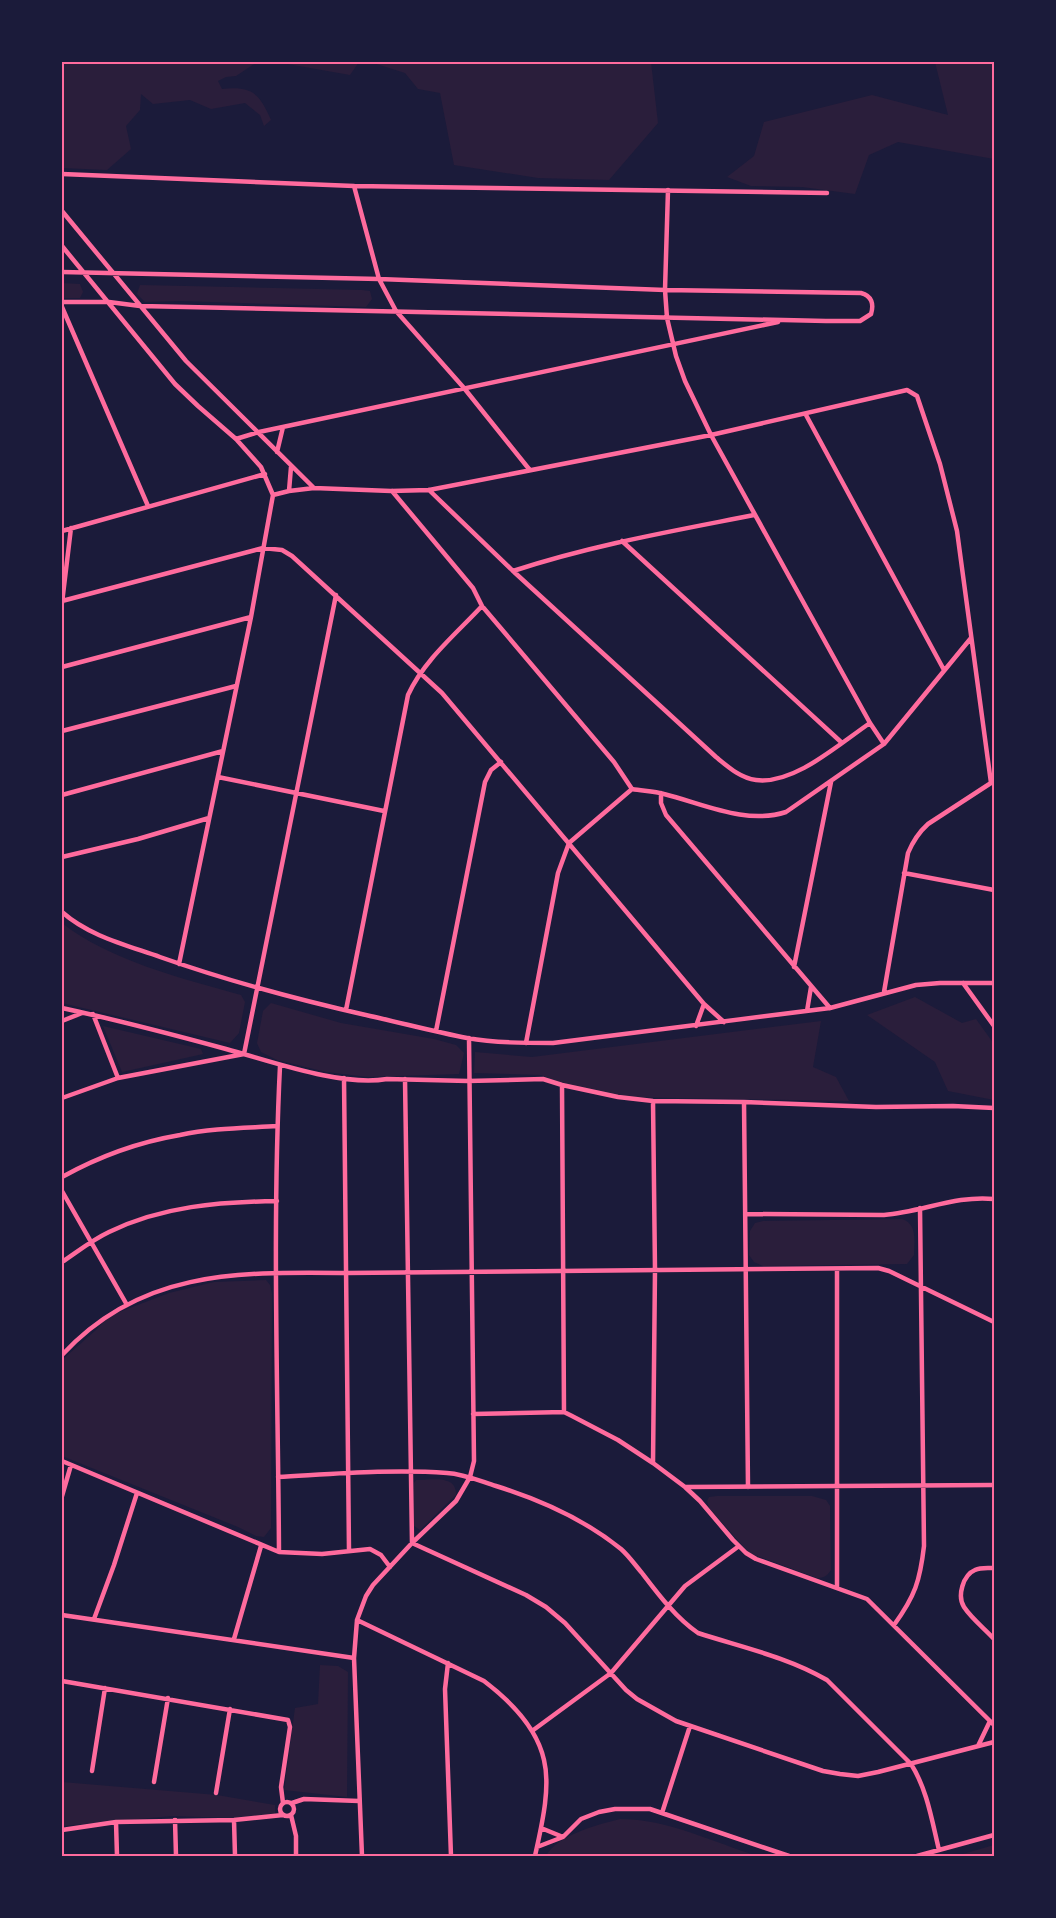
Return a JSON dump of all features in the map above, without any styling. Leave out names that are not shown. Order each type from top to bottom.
[{"type":"street","points":[[62,174],[354,186],[827,193]]},
{"type":"street","points":[[354,186],[379,279],[396,311],[464,388],[529,469]]},
{"type":"street","points":[[668,190],[665,290],[667,318],[685,381],[754,515],[870,723],[884,744]]},
{"type":"street","points":[[62,211],[186,360],[314,488]]},
{"type":"street","points":[[62,246],[175,384],[236,439],[265,474],[273,495],[251,616],[178,964]]},
{"type":"street","points":[[62,272],[379,279],[665,290],[861,293],[867,294],[871,300],[873,308],[871,314],[860,321],[140,306],[109,302],[62,304],[148,506]]},
{"type":"street","points":[[236,439],[259,432],[786,320]]},
{"type":"street","points":[[273,495],[314,488],[429,490],[711,435],[907,390],[917,396],[949,492],[957,531],[993,783],[928,824],[918,833],[908,853],[884,992]]},
{"type":"street","points":[[806,415],[944,670]]},
{"type":"street","points":[[277,452],[283,427]]},
{"type":"street","points":[[289,491],[291,467]]},
{"type":"street","points":[[62,531],[265,474]]},
{"type":"street","points":[[429,490],[513,571],[716,757],[740,775],[754,780],[777,780],[798,772],[870,723]]},
{"type":"street","points":[[391,491],[473,588],[482,606],[614,762],[632,789]]},
{"type":"street","points":[[513,571],[622,541],[754,515]]},
{"type":"street","points":[[71,528],[62,603],[263,548],[282,550],[292,556],[442,693],[704,1004],[724,1022]]},
{"type":"street","points":[[622,541],[841,742]]},
{"type":"street","points":[[244,1054],[336,595]]},
{"type":"street","points":[[346,1011],[408,695],[421,673],[482,606]]},
{"type":"street","points":[[62,667],[251,616]]},
{"type":"street","points":[[526,1043],[558,873],[569,843],[632,789],[661,793],[750,817],[786,812],[884,744],[971,638]]},
{"type":"street","points":[[62,731],[236,686]]},
{"type":"street","points":[[62,795],[223,751]]},
{"type":"street","points":[[436,1031],[483,792],[491,770],[501,762]]},
{"type":"street","points":[[218,777],[384,811]]},
{"type":"street","points":[[794,967],[831,782]]},
{"type":"street","points":[[661,793],[661,803],[666,815],[830,1008]]},
{"type":"street","points":[[62,857],[138,839],[209,818]]},
{"type":"street","points":[[904,873],[994,890]]},
{"type":"street","points":[[62,912],[74,922],[97,934],[178,964],[256,988],[346,1011],[469,1038],[526,1043],[554,1043],[830,1008],[884,992],[916,986],[994,982]]},
{"type":"street","points":[[963,983],[994,1026]]},
{"type":"street","points":[[807,1011],[811,987]]},
{"type":"street","points":[[696,1026],[704,1004]]},
{"type":"street","points":[[62,1008],[244,1054],[280,1066],[344,1078],[377,1081],[543,1078],[562,1085],[618,1097],[653,1101],[994,1108]]},
{"type":"street","points":[[62,1021],[82,1013]]},
{"type":"street","points":[[93,1014],[118,1078]]},
{"type":"street","points":[[362,1857],[354,1658],[357,1620],[373,1584],[456,1501],[470,1477],[474,1461],[469,1038]]},
{"type":"street","points":[[62,1098],[118,1078],[244,1054]]},
{"type":"street","points":[[279,1552],[276,1272],[277,1126],[280,1066]]},
{"type":"street","points":[[344,1078],[349,1551]]},
{"type":"street","points":[[405,1079],[412,1543]]},
{"type":"street","points":[[562,1085],[564,1412]]},
{"type":"street","points":[[653,1101],[655,1270],[653,1463]]},
{"type":"street","points":[[744,1102],[748,1487]]},
{"type":"street","points":[[62,1177],[86,1164],[128,1149],[179,1135],[277,1126]]},
{"type":"street","points":[[62,1191],[127,1305]]},
{"type":"street","points":[[745,1214],[884,1215],[954,1200],[994,1199]]},
{"type":"street","points":[[62,1262],[108,1233],[147,1217],[186,1207],[229,1202],[277,1202]]},
{"type":"street","points":[[894,1625],[908,1606],[920,1577],[924,1546],[920,1208]]},
{"type":"street","points":[[837,1269],[837,1587]]},
{"type":"street","points":[[62,1355],[84,1334],[127,1305],[170,1287],[204,1279],[276,1272],[347,1274],[564,1270],[884,1269],[994,1322]]},
{"type":"street","points":[[473,1414],[564,1412],[618,1440],[685,1487],[739,1546],[756,1559],[867,1599],[994,1725]]},
{"type":"street","points":[[62,1461],[279,1552],[322,1554],[370,1549],[376,1551],[390,1568]]},
{"type":"street","points":[[62,1496],[71,1465]]},
{"type":"street","points":[[278,1477],[348,1473],[449,1473],[470,1477],[530,1497],[595,1529],[624,1551],[669,1605],[688,1626],[698,1633],[790,1663],[827,1680],[911,1764],[918,1774],[939,1850]]},
{"type":"street","points":[[685,1487],[994,1485]]},
{"type":"street","points":[[94,1619],[137,1493]]},
{"type":"street","points":[[412,1543],[526,1595],[546,1607],[565,1623],[637,1699],[669,1718],[690,1726],[823,1771],[858,1776],[994,1742]]},
{"type":"street","points":[[234,1639],[261,1546]]},
{"type":"street","points":[[531,1731],[611,1673],[685,1586],[739,1546]]},
{"type":"street","points":[[994,1568],[974,1570],[966,1579],[961,1600],[966,1609],[994,1639]]},
{"type":"street","points":[[62,1615],[354,1658]]},
{"type":"street","points":[[357,1620],[484,1681],[496,1690],[531,1731],[544,1760],[546,1782],[535,1857]]},
{"type":"street","points":[[448,1663],[445,1689],[451,1857]]},
{"type":"street","points":[[62,1681],[288,1720],[290,1727],[281,1786],[283,1803],[280,1809],[283,1815]]},
{"type":"street","points":[[92,1771],[105,1688]]},
{"type":"street","points":[[154,1782],[168,1698]]},
{"type":"street","points":[[216,1793],[230,1709]]},
{"type":"street","points":[[978,1746],[990,1721]]},
{"type":"street","points":[[662,1813],[690,1726]]},
{"type":"street","points":[[283,1803],[292,1803],[304,1798],[359,1801]]},
{"type":"street","points":[[292,1803],[295,1809],[291,1815],[296,1836],[296,1857]]},
{"type":"street","points":[[537,1847],[563,1837],[581,1819],[599,1812],[636,1807],[662,1813],[789,1857]]},
{"type":"street","points":[[62,1830],[116,1822],[234,1820],[291,1815]]},
{"type":"street","points":[[175,1820],[176,1857]]},
{"type":"street","points":[[234,1820],[235,1857]]},
{"type":"street","points":[[116,1822],[117,1857]]},
{"type":"street","points":[[541,1828],[563,1837]]},
{"type":"street","points":[[917,1857],[994,1835]]},
{"type":"shaded area","points":[[62,62],[257,62],[236,76],[218,81],[222,89],[241,89],[253,93],[262,103],[271,120],[264,126],[260,115],[245,103],[211,109],[190,100],[153,104],[141,94],[140,110],[126,126],[131,149],[107,170],[62,168]]},
{"type":"shaded area","points":[[276,62],[359,62],[350,75]]},
{"type":"shaded area","points":[[370,62],[651,62],[658,123],[609,180],[538,178],[454,165],[440,93],[418,89],[405,73]]},
{"type":"shaded area","points":[[935,62],[994,62],[994,159],[898,142],[869,155],[855,194],[802,187],[751,186],[727,177],[754,156],[764,122],[872,95],[948,115]]},
{"type":"shaded area","points":[[62,283],[80,284],[83,292],[80,298],[62,298]]},
{"type":"shaded area","points":[[140,285],[362,290],[370,291],[372,299],[366,307],[145,302],[137,294]]},
{"type":"shaded area","points":[[62,923],[101,948],[124,958],[171,975],[241,995],[245,1002],[239,1033],[230,1043],[62,1003]]},
{"type":"shaded area","points":[[915,997],[962,1023],[976,1019],[994,1044],[994,1100],[948,1091],[935,1062],[867,1015]]},
{"type":"shaded area","points":[[271,1003],[341,1023],[456,1045],[464,1053],[459,1074],[368,1077],[326,1072],[277,1060],[261,1052],[257,1043],[263,1011]]},
{"type":"shaded area","points":[[821,1021],[813,1067],[836,1077],[849,1101],[618,1097],[562,1084],[541,1075],[474,1073],[475,1052],[532,1057]]},
{"type":"shaded area","points":[[103,1026],[201,1049],[203,1054],[122,1072]]},
{"type":"shaded area","points":[[902,1219],[911,1225],[914,1234],[914,1255],[907,1264],[763,1266],[754,1262],[749,1255],[750,1231],[755,1223],[763,1221]]},
{"type":"shaded area","points":[[266,1280],[272,1294],[271,1528],[264,1537],[256,1536],[62,1456],[62,1360],[109,1316],[169,1293],[214,1282]]},
{"type":"shaded area","points":[[416,1480],[448,1481],[455,1488],[456,1495],[420,1530],[414,1526],[414,1483]]},
{"type":"shaded area","points":[[812,1496],[826,1500],[830,1506],[831,1570],[822,1578],[817,1578],[749,1553],[709,1508],[707,1501],[709,1497]]},
{"type":"shaded area","points":[[320,1665],[338,1666],[348,1672],[347,1797],[284,1790],[295,1708],[318,1704]]},
{"type":"shaded area","points":[[62,1782],[217,1795],[275,1805],[275,1815],[233,1818],[172,1816],[62,1826]]},
{"type":"shaded area","points":[[620,1819],[673,1827],[758,1856],[546,1856],[559,1842],[568,1837]]},
{"type":"shaded area","points":[[994,1845],[994,1856],[956,1856]]}]
